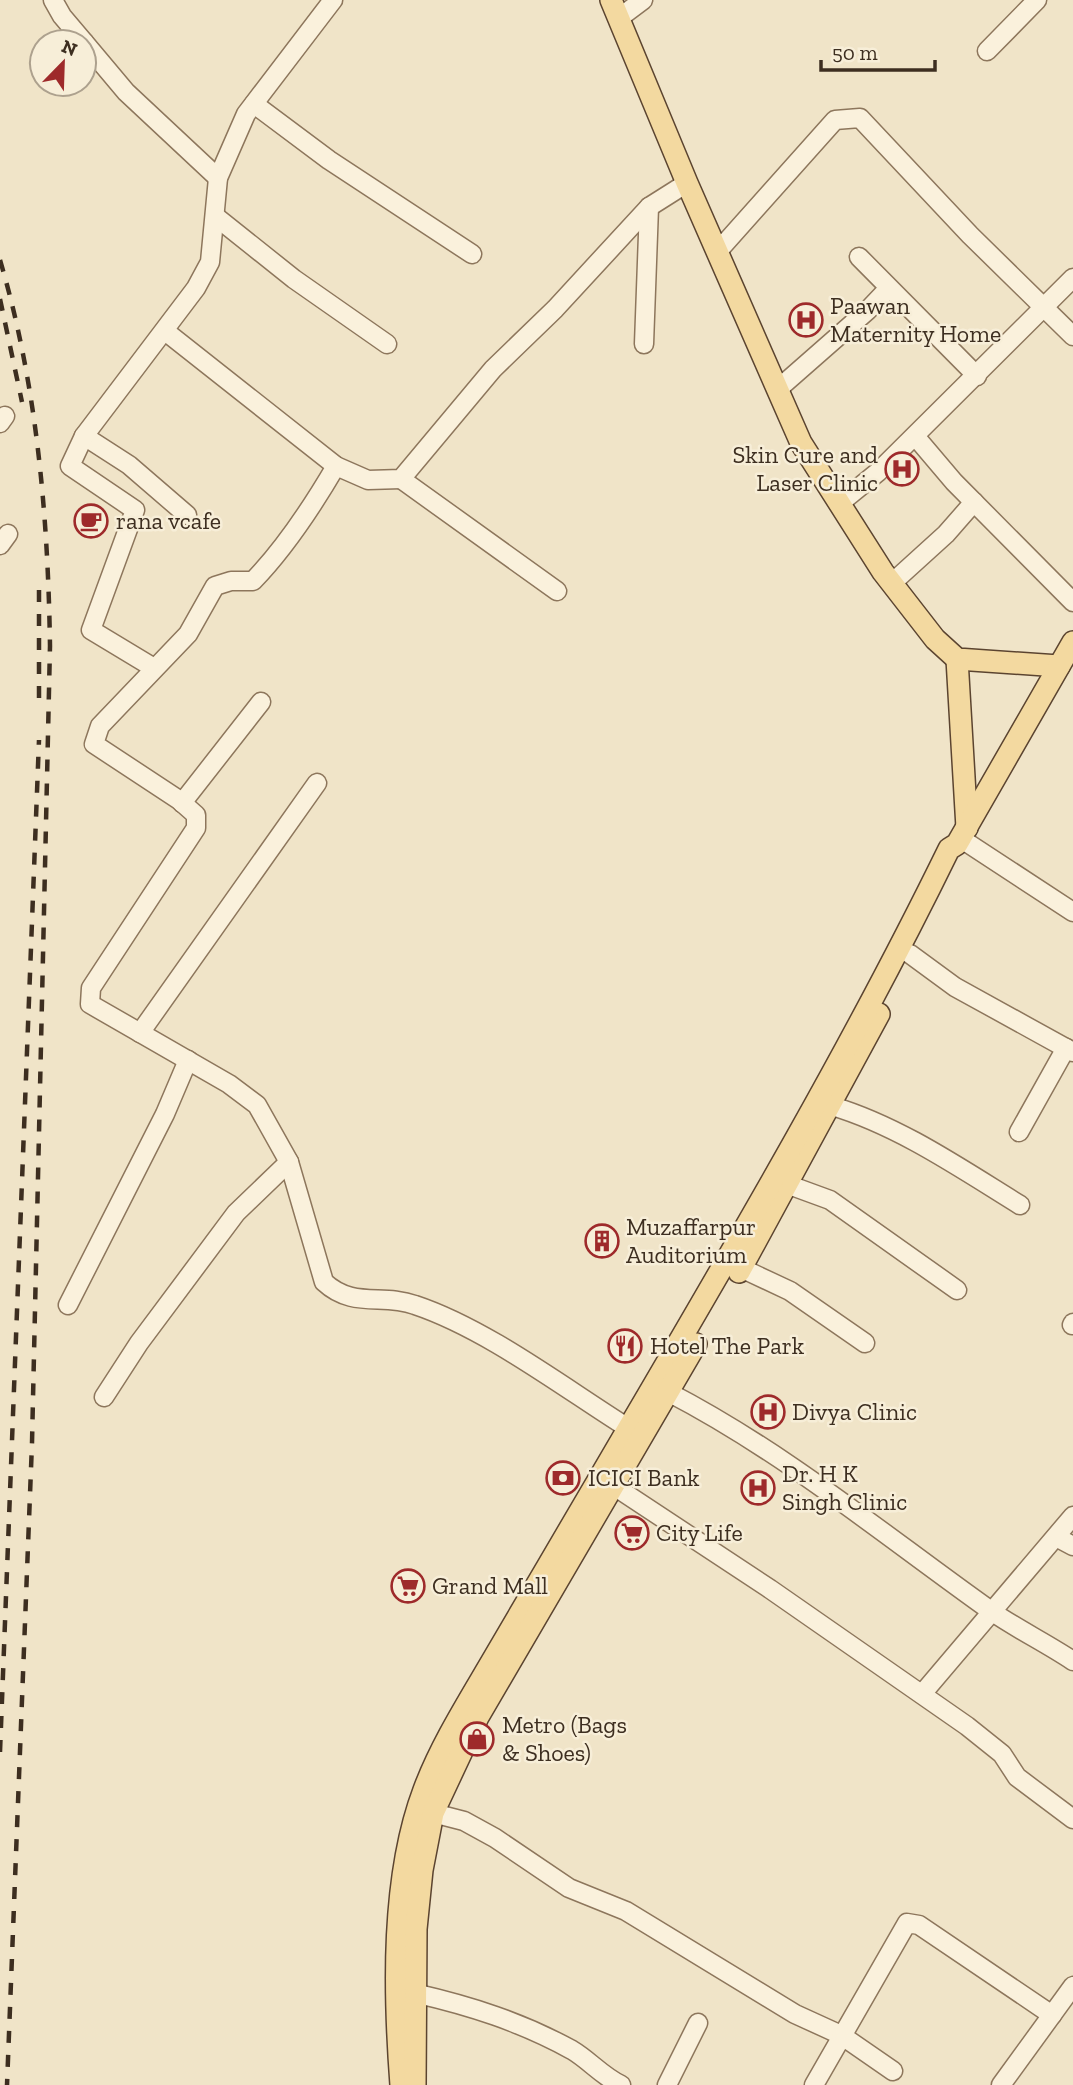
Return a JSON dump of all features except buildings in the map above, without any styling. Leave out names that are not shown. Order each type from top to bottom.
[{"type":"main road","points":[[615,9],[687,183],[719,250],[801,443],[892,583],[935,639],[957,659],[1059,666]]},
{"type":"main road","points":[[401,2085],[397,1991],[401,1907],[405,1863],[424,1791],[480,1682],[724,1270],[916,918],[950,849],[961,836],[1073,642]]},
{"type":"main road","points":[[415,2085],[414,1993],[422,1870],[433,1813],[478,1717],[789,1185],[961,852],[957,659]]},
{"type":"street","points":[[53,0],[72,28]]},
{"type":"street","points":[[154,668],[91,630],[135,510],[70,466],[84,436],[197,288],[210,262],[218,178],[254,104],[333,0]]},
{"type":"street","points":[[615,9],[643,0]]},
{"type":"street","points":[[987,51],[1037,0]]},
{"type":"street","points":[[98,59],[126,92],[218,178]]},
{"type":"street","points":[[254,104],[329,160],[472,254]]},
{"type":"street","points":[[719,250],[835,120],[860,118],[1073,336]]},
{"type":"street","points":[[401,479],[493,369],[555,309],[649,207],[687,183]]},
{"type":"street","points":[[644,344],[649,207]]},
{"type":"street","points":[[215,216],[294,279],[387,344]]},
{"type":"street","points":[[859,257],[977,376]]},
{"type":"street","points":[[840,503],[878,472],[1073,278]]},
{"type":"street","points":[[778,388],[868,310],[888,289]]},
{"type":"street","points":[[165,331],[336,467],[368,480],[401,479],[557,591]]},
{"type":"street","points":[[84,436],[129,465],[187,515]]},
{"type":"street","points":[[915,436],[974,502],[1073,602]]},
{"type":"street","points":[[336,467],[317,499],[264,570],[253,582],[231,581],[215,586],[188,634],[100,726],[94,744],[182,803],[196,815],[196,828],[91,988],[90,1004],[229,1084],[257,1105],[289,1162],[324,1282],[338,1295],[411,1303],[445,1316],[628,1428]]},
{"type":"street","points":[[892,583],[946,534],[974,502]]},
{"type":"street","points":[[182,803],[261,702]]},
{"type":"street","points":[[140,1033],[317,783]]},
{"type":"street","points":[[961,836],[1073,912]]},
{"type":"street","points":[[910,954],[955,987],[1070,1050],[1019,1132]]},
{"type":"street","points":[[68,1305],[165,1114],[188,1060]]},
{"type":"street","points":[[832,1106],[853,1112],[951,1162],[1020,1205]]},
{"type":"street","points":[[104,1397],[139,1343],[236,1213],[289,1162]]},
{"type":"street","points":[[789,1185],[830,1200],[957,1290]]},
{"type":"street","points":[[741,1268],[790,1291],[865,1343]]},
{"type":"street","points":[[668,1392],[708,1412],[795,1468],[992,1612],[1073,1661]]},
{"type":"street","points":[[614,1486],[771,1589],[922,1694],[1002,1754],[1017,1777],[1073,1819]]},
{"type":"street","points":[[922,1694],[1073,1516]]},
{"type":"street","points":[[1056,1537],[1073,1546]]},
{"type":"street","points":[[433,1813],[464,1821],[495,1838],[569,1888],[626,1911],[795,2014],[841,2035],[892,2071]]},
{"type":"street","points":[[814,2085],[907,1923],[919,1925],[1052,2015]]},
{"type":"street","points":[[1001,2085],[1073,1986]]},
{"type":"street","points":[[414,1993],[477,2007],[524,2025],[576,2053],[621,2085]]},
{"type":"street","points":[[667,2085],[698,2023]]},
{"type":"railway","points":[[0,260],[13,307],[32,403],[47,548],[50,646],[32,1443],[7,2085]]},
{"type":"railway","points":[[0,299],[22,402]]},
{"type":"railway","points":[[39,590],[39,709]]},
{"type":"railway","points":[[0,1752],[39,740]]},
{"type":"place","name":"Paawan Maternity Home","points":[[806,320]]},
{"type":"place","name":"Skin Cure and Laser Clinic","points":[[902,469]]},
{"type":"place","name":"rana vcafe","points":[[91,521]]},
{"type":"place","name":"Muzaffarpur Auditorium","points":[[602,1241]]},
{"type":"place","name":"Hotel The Park","points":[[625,1346]]},
{"type":"place","name":"Divya Clinic","points":[[768,1412]]},
{"type":"place","name":"ICICI Bank","points":[[563,1478]]},
{"type":"place","name":"Dr. H K Singh Clinic","points":[[758,1488]]},
{"type":"place","name":"City Life","points":[[632,1533]]},
{"type":"place","name":"Grand Mall","points":[[408,1586]]},
{"type":"place","name":"Metro (Bags & Shoes)","points":[[477,1739]]}]
